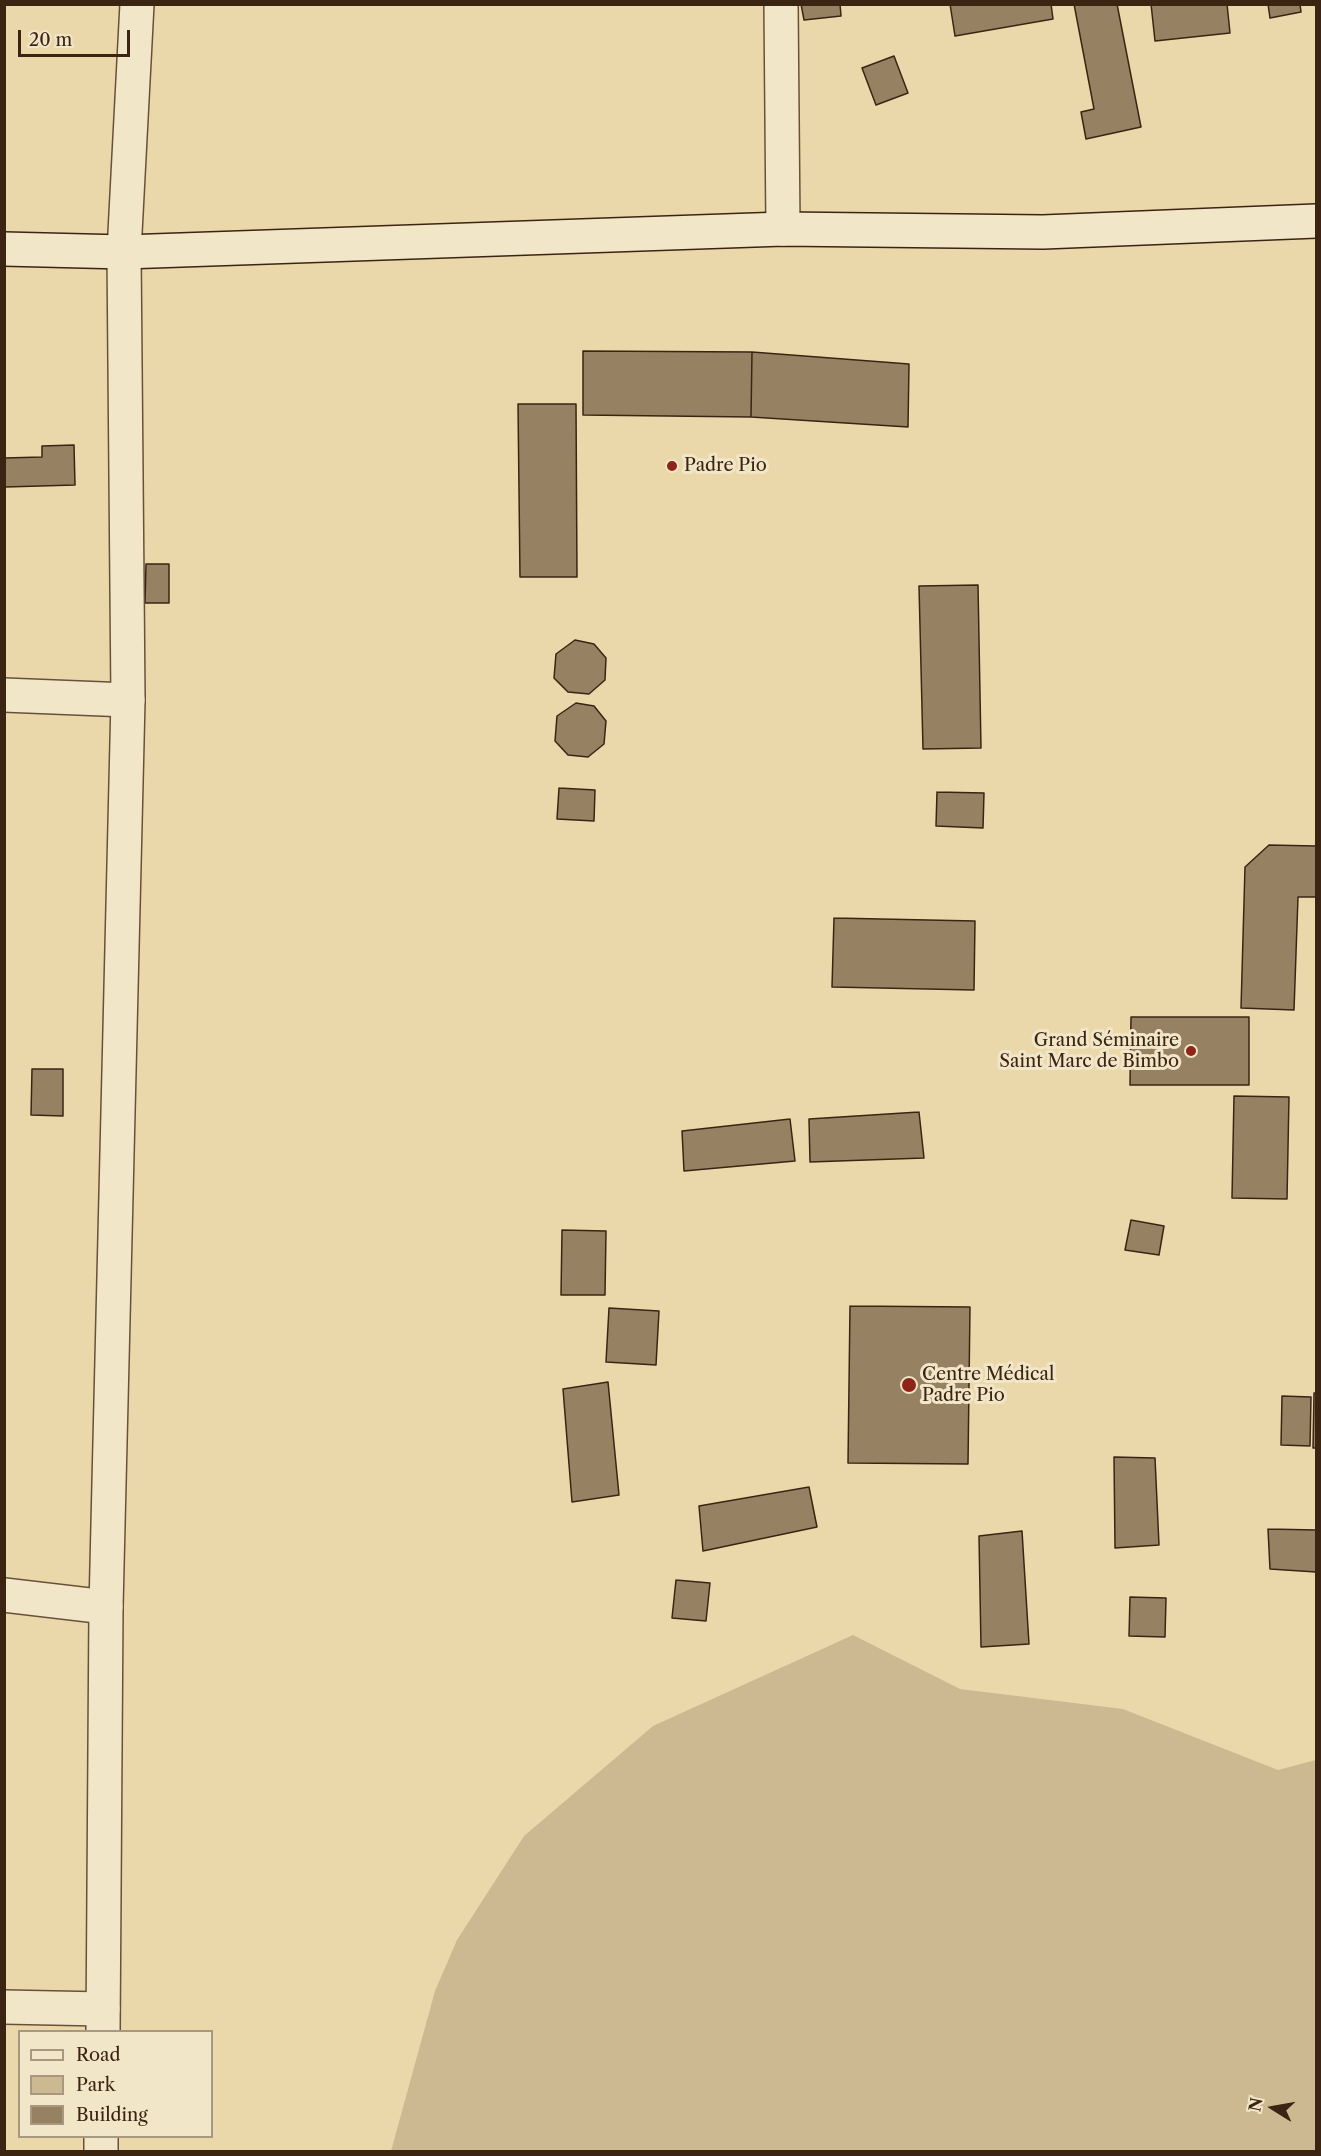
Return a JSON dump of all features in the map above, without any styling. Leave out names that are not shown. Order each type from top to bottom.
[{"type":"street","points":[[4,2007],[103,2020],[106,1607],[128,700],[124,252],[137,4]]},
{"type":"street","points":[[781,4],[783,229]]},
{"type":"street","points":[[4,249],[124,252],[783,229],[1043,232],[1317,221]]},
{"type":"street","points":[[4,695],[128,700]]},
{"type":"street","points":[[4,1595],[106,1607]]},
{"type":"green space","points":[[853,1635],[960,1689],[1123,1709],[1278,1770],[1316,1760],[1316,2151],[391,2151],[435,1991],[457,1940],[524,1836],[653,1726]]},
{"type":"building","points":[[801,4],[840,4],[841,16],[804,20]]},
{"type":"building","points":[[950,4],[1051,4],[1053,19],[955,36]]},
{"type":"building","points":[[1074,4],[1117,4],[1141,127],[1086,139],[1081,112],[1094,109]]},
{"type":"building","points":[[1151,4],[1227,4],[1230,33],[1155,41]]},
{"type":"building","points":[[1268,4],[1300,4],[1301,12],[1270,18]]},
{"type":"building","points":[[894,56],[908,93],[876,105],[862,68]]},
{"type":"building","points":[[583,351],[752,352],[751,417],[583,415]]},
{"type":"building","points":[[752,352],[909,364],[908,427],[751,417]]},
{"type":"building","points":[[518,404],[576,404],[577,577],[520,577]]},
{"type":"building","points":[[74,445],[75,485],[5,487],[4,458],[42,457],[42,446]]},
{"type":"building","points":[[146,564],[169,564],[169,603],[145,603]]},
{"type":"building","points":[[978,585],[981,748],[923,749],[919,586]]},
{"type":"building","points":[[575,640],[594,644],[606,658],[605,680],[589,694],[568,692],[554,678],[556,654]]},
{"type":"building","points":[[576,703],[594,706],[606,721],[604,744],[588,757],[568,755],[555,741],[557,716]]},
{"type":"building","points":[[559,788],[595,790],[594,821],[557,819]]},
{"type":"building","points":[[937,792],[984,793],[983,828],[936,826]]},
{"type":"building","points":[[1269,845],[1316,846],[1316,897],[1298,897],[1294,1010],[1241,1008],[1245,867]]},
{"type":"building","points":[[834,918],[975,921],[974,990],[832,987]]},
{"type":"building","points":[[1131,1017],[1249,1017],[1249,1085],[1130,1085]]},
{"type":"building","points":[[32,1069],[63,1069],[63,1116],[31,1115]]},
{"type":"building","points":[[1234,1096],[1289,1097],[1287,1199],[1232,1198]]},
{"type":"building","points":[[919,1112],[924,1158],[810,1162],[809,1119]]},
{"type":"building","points":[[790,1119],[795,1161],[684,1171],[682,1131]]},
{"type":"building","points":[[1131,1220],[1164,1226],[1159,1255],[1125,1250]]},
{"type":"building","points":[[562,1230],[606,1231],[605,1295],[561,1295]]},
{"type":"building","name":"Centre Médical Padre Pio","points":[[850,1306],[970,1307],[968,1464],[848,1463]]},
{"type":"building","points":[[609,1308],[659,1311],[656,1365],[606,1362]]},
{"type":"building","points":[[608,1382],[619,1495],[572,1502],[563,1389]]},
{"type":"building","points":[[1314,1393],[1316,1393],[1316,1448],[1313,1448]]},
{"type":"building","points":[[1282,1396],[1311,1397],[1310,1446],[1281,1445]]},
{"type":"building","points":[[1114,1457],[1155,1458],[1159,1545],[1115,1548]]},
{"type":"building","points":[[809,1487],[817,1527],[703,1551],[699,1506]]},
{"type":"building","points":[[1268,1529],[1316,1530],[1316,1572],[1270,1569]]},
{"type":"building","points":[[1022,1531],[1029,1644],[981,1647],[979,1536]]},
{"type":"building","points":[[676,1580],[710,1583],[706,1621],[672,1618]]},
{"type":"building","points":[[1130,1597],[1166,1598],[1165,1637],[1129,1636]]},
{"type":"place","name":"Padre Pio","points":[[672,466]]},
{"type":"place","name":"Grand Séminaire Saint Marc de Bimbo","points":[[1191,1051]]},
{"type":"place","name":"Centre Médical Padre Pio","points":[[909,1385]]}]
